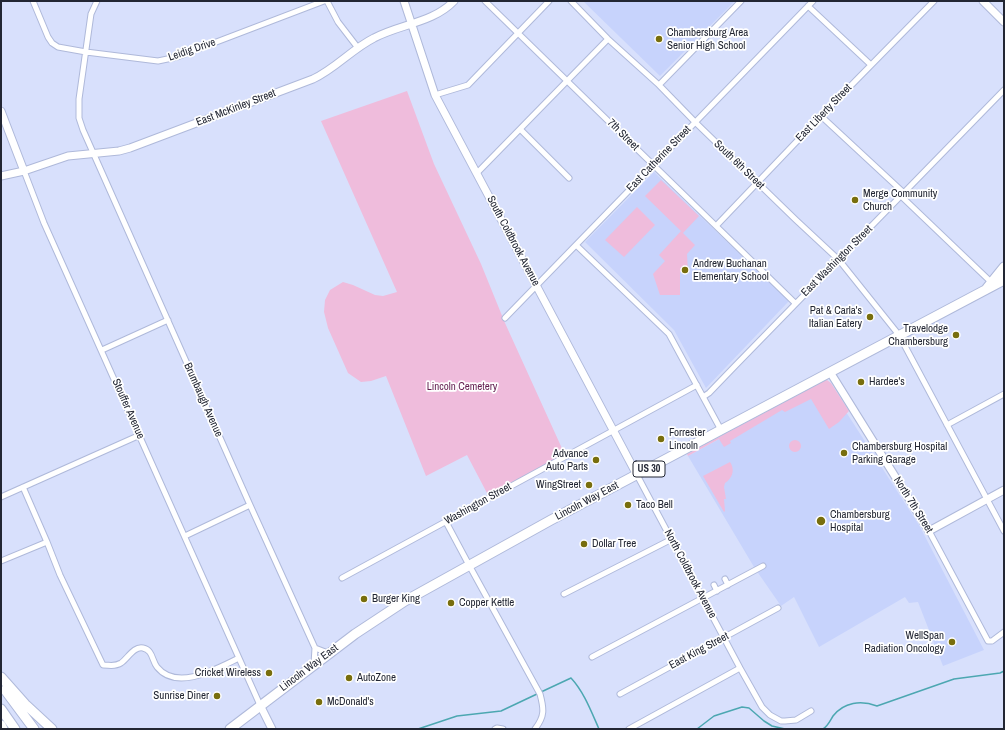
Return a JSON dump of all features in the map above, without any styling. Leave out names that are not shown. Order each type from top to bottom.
[{"type":"highway","name":"US 30","points":[[984,291],[1004,267]]},
{"type":"highway","name":"Lincoln Way East","points":[[230,729],[328,653],[386,613],[551,520],[1004,280]]},
{"type":"highway","points":[[1,677],[24,704],[52,729]]},
{"type":"highway","points":[[1,685],[34,729]]},
{"type":"highway","points":[[1,709],[15,729]]},
{"type":"highway","points":[[1,725],[3,729]]},
{"type":"street","name":"Leidig Drive","points":[[33,1],[52,43],[65,49],[158,61],[177,57],[326,1]]},
{"type":"street","name":"Brumbaugh Avenue","points":[[97,1],[91,14],[79,118],[92,153],[315,648],[314,664]]},
{"type":"street","points":[[326,1],[338,22],[358,48]]},
{"type":"street","name":"South Coldbrook Avenue","points":[[404,1],[435,95],[638,475]]},
{"type":"street","name":"East McKinley Street","points":[[1,176],[24,171],[68,156],[119,151],[130,148],[313,79],[323,74],[375,37],[439,14],[454,1]]},
{"type":"street","name":"7th Street","points":[[485,1],[795,303]]},
{"type":"street","points":[[435,95],[468,85],[550,1]]},
{"type":"street","name":"South 6th Street","points":[[571,1],[608,39],[659,85],[695,122],[839,260],[899,335],[1004,531]]},
{"type":"street","points":[[659,85],[741,1]]},
{"type":"street","name":"East Liberty Street","points":[[716,226],[934,1]]},
{"type":"street","points":[[983,1],[1004,22]]},
{"type":"street","points":[[810,3],[871,65]]},
{"type":"street","name":"East Catherine Street","points":[[505,318],[810,3]]},
{"type":"street","points":[[477,173],[608,39]]},
{"type":"street","name":"East Washington Street","points":[[703,397],[709,393],[1004,90]]},
{"type":"street","name":"Stouffer Avenue","points":[[1,111],[44,223],[260,705]]},
{"type":"street","points":[[821,116],[903,194],[991,282]]},
{"type":"street","points":[[520,129],[569,178]]},
{"type":"street","points":[[576,245],[669,334],[721,430]]},
{"type":"street","points":[[102,350],[168,320]]},
{"type":"street","name":"North 7th Street","points":[[830,372],[929,531],[988,641],[992,641],[1004,632]]},
{"type":"street","name":"Washington Street","points":[[342,578],[697,385]]},
{"type":"street","points":[[947,425],[1004,394]]},
{"type":"street","points":[[1,497],[140,435]]},
{"type":"street","name":"North Coldbrook Avenue","points":[[638,475],[762,707],[770,715],[785,721],[796,720],[811,711]]},
{"type":"street","points":[[23,487],[60,575],[104,665],[113,666],[121,663],[136,649],[143,648],[150,652],[157,667],[164,673],[184,678],[205,674],[239,658]]},
{"type":"street","points":[[929,531],[1004,490]]},
{"type":"street","points":[[185,536],[250,505]]},
{"type":"street","points":[[446,522],[540,694],[544,712],[541,721],[535,729]]},
{"type":"street","points":[[564,594],[672,539]]},
{"type":"street","points":[[1,561],[47,542]]},
{"type":"street","points":[[592,656],[703,599],[728,585],[743,574],[762,566]]},
{"type":"street","points":[[725,579],[728,585]]},
{"type":"street","points":[[714,585],[717,591]]},
{"type":"street","name":"East King Street","points":[[620,694],[778,608]]},
{"type":"street","points":[[315,648],[328,653]]},
{"type":"street","points":[[629,729],[740,668]]},
{"type":"street","points":[[260,705],[272,729]]},
{"type":"street","points":[[495,729],[503,729]]},
{"type":"shaded area","name":"Chambersburg Area Senior High School","points":[[583,1],[735,1],[660,76]]},
{"type":"shaded area","name":"Andrew Buchanan Elementary School","points":[[654,172],[789,301],[706,388],[674,330],[585,242]]},
{"type":"shaded area","name":"Chambersburg Hospital","points":[[826,381],[919,525],[984,650],[943,666],[918,602],[909,603],[905,597],[819,647],[794,597],[781,606],[754,567],[688,456]]},
{"type":"green space","name":"Lincoln Cemetery","points":[[407,91],[434,164],[481,264],[505,323],[565,455],[488,495],[467,455],[426,476],[386,376],[371,381],[361,382],[348,373],[328,328],[324,312],[325,300],[330,290],[343,282],[375,295],[383,296],[397,292],[321,121]]},
{"type":"green space","points":[[661,180],[699,216],[683,233],[645,196]]},
{"type":"green space","points":[[637,207],[655,225],[624,257],[605,240]]},
{"type":"green space","points":[[681,231],[695,245],[687,254],[688,271],[680,272],[680,295],[660,295],[653,274],[665,261],[659,255]]},
{"type":"green space","points":[[827,380],[831,383],[849,411],[839,422],[829,429],[811,399],[785,412],[782,410],[730,441],[731,443],[724,447],[719,439],[688,456],[687,454]]},
{"type":"green space","points":[[795,440],[799,442],[801,446],[799,450],[795,452],[791,450],[789,446],[791,442]]},
{"type":"green space","points":[[730,462],[733,470],[730,479],[725,483],[724,487],[726,499],[724,499],[724,512],[703,476]]},
{"type":"waterway","points":[[823,729],[828,725],[837,711],[848,705],[865,703],[877,706],[954,679],[1000,673],[1004,671]]},
{"type":"waterway","points":[[541,692],[571,678],[576,683],[599,729]]},
{"type":"waterway","points":[[418,729],[457,716],[501,711],[537,694]]},
{"type":"waterway","points":[[697,729],[714,716],[742,707],[749,708],[772,726],[785,729]]},
{"type":"place","name":"Chambersburg Area Senior High School","points":[[659,39]]},
{"type":"place","name":"Merge Community Church","points":[[855,200]]},
{"type":"place","name":"Andrew Buchanan Elementary School","points":[[685,270]]},
{"type":"place","name":"Pat & Carla's Italian Eatery","points":[[870,317]]},
{"type":"place","name":"Travelodge Chambersburg","points":[[956,335]]},
{"type":"place","name":"Hardee's","points":[[861,382]]},
{"type":"place","name":"Forrester Lincoln","points":[[661,439]]},
{"type":"place","name":"Chambersburg Hospital Parking Garage","points":[[844,453]]},
{"type":"place","name":"Advance Auto Parts","points":[[596,460]]},
{"type":"place","name":"WingStreet","points":[[589,485]]},
{"type":"place","name":"Taco Bell","points":[[628,505]]},
{"type":"place","name":"Chambersburg Hospital","points":[[821,521]]},
{"type":"place","name":"Dollar Tree","points":[[584,544]]},
{"type":"place","name":"Burger King","points":[[364,599]]},
{"type":"place","name":"Copper Kettle","points":[[451,603]]},
{"type":"place","name":"WellSpan Radiation Oncology","points":[[952,642]]},
{"type":"place","name":"Cricket Wireless","points":[[269,673]]},
{"type":"place","name":"AutoZone","points":[[349,678]]},
{"type":"place","name":"Sunrise Diner","points":[[217,696]]},
{"type":"place","name":"McDonald's","points":[[319,702]]}]
